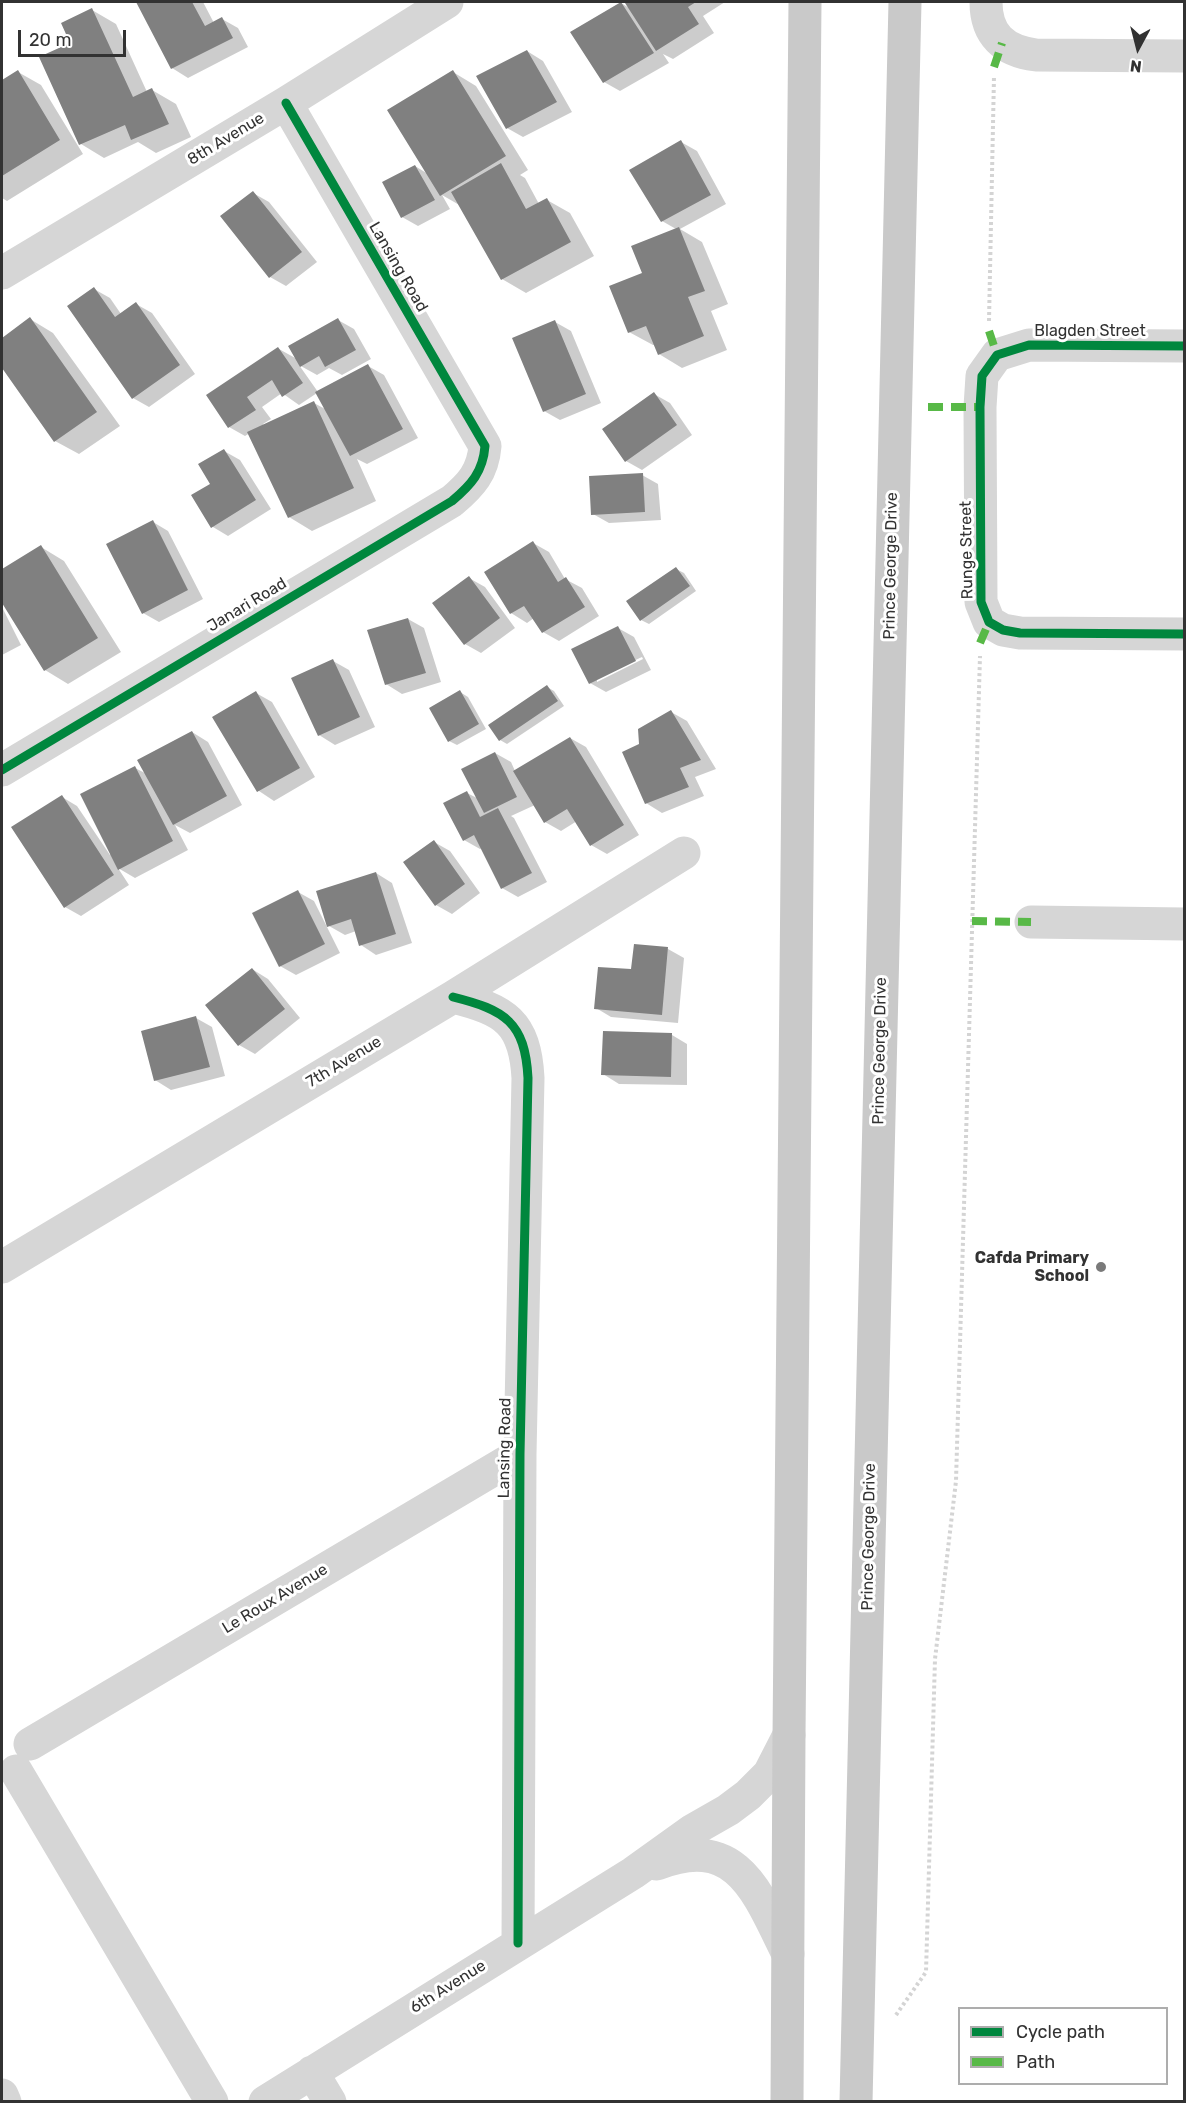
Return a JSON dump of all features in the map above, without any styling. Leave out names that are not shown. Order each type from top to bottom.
[{"type":"main road","points":[[787,2102],[806,2]]},
{"type":"main road","name":"Prince George Drive","points":[[857,2095],[905,2]]},
{"type":"street","name":"8th Avenue","points":[[2,273],[286,103],[447,2]]},
{"type":"street","points":[[986,2],[989,26],[1002,44],[1019,53],[1185,56]]},
{"type":"street","name":"Lansing Road","points":[[286,103],[485,446]]},
{"type":"street","name":"Blagden Street","points":[[993,343],[1185,346]]},
{"type":"street","name":"Runge Street","points":[[993,343],[982,376],[980,407],[981,602],[989,622],[1003,630],[1020,633],[1185,634]]},
{"type":"street","name":"Janari Road","points":[[2,770],[452,501],[467,488],[476,476],[484,462],[485,446]]},
{"type":"street","name":"7th Avenue","points":[[2,1267],[453,997],[684,853]]},
{"type":"street","points":[[1031,922],[1185,924]]},
{"type":"street","name":"Lansing Road","points":[[453,997],[482,1004],[504,1016],[519,1034],[527,1054],[520,1454],[518,1943]]},
{"type":"street","name":"Le Roux Avenue","points":[[212,2102],[23,1757],[520,1454]]},
{"type":"street","name":"6th Avenue","points":[[265,2102],[633,1873],[693,1830],[724,1813],[748,1795],[769,1774],[789,1735]]},
{"type":"street","name":"6th Avenue","points":[[633,1873],[670,1858],[691,1854],[708,1855],[726,1862],[745,1877],[759,1896],[788,1954]]},
{"type":"street","points":[[312,2072],[330,2102]]},
{"type":"street","points":[[2,2095],[5,2102]]},
{"type":"path","points":[[993,343],[994,67]]},
{"type":"path","points":[[896,2015],[926,1972],[935,1659],[956,1481],[980,654]]},
{"type":"building","points":[[136,2],[192,2],[205,26],[222,17],[233,38],[171,69]]},
{"type":"building","points":[[621,2],[654,53],[603,83],[570,32]]},
{"type":"building","points":[[696,2],[688,7],[699,24],[656,51],[625,3]]},
{"type":"building","points":[[92,8],[133,97],[152,88],[169,124],[131,140],[125,125],[79,145],[39,57],[70,43],[61,23]]},
{"type":"building","points":[[527,50],[557,102],[506,129],[476,76]]},
{"type":"building","points":[[18,70],[60,140],[2,176],[2,80]]},
{"type":"building","points":[[453,70],[506,156],[440,196],[387,110]]},
{"type":"building","points":[[681,140],[711,195],[661,222],[629,170]]},
{"type":"building","points":[[501,163],[526,209],[547,198],[571,242],[501,280],[451,192]]},
{"type":"building","points":[[415,165],[435,200],[401,218],[382,182]]},
{"type":"building","points":[[253,191],[302,252],[269,278],[220,216]]},
{"type":"building","points":[[679,227],[705,291],[688,297],[704,336],[658,355],[646,326],[628,333],[609,286],[642,273],[631,246]]},
{"type":"building","points":[[94,287],[115,317],[136,302],[180,365],[132,399],[67,306]]},
{"type":"building","points":[[30,317],[97,412],[54,442],[2,368],[2,338]]},
{"type":"building","points":[[338,318],[356,350],[325,367],[319,356],[300,367],[288,346]]},
{"type":"building","points":[[555,320],[586,394],[543,412],[512,338]]},
{"type":"building","points":[[278,347],[303,383],[282,397],[272,380],[247,397],[256,410],[228,428],[206,395]]},
{"type":"building","points":[[368,364],[403,429],[350,456],[315,392]]},
{"type":"building","points":[[654,392],[677,425],[625,462],[602,429]]},
{"type":"building","points":[[314,401],[354,488],[288,518],[247,432]]},
{"type":"building","points":[[224,449],[256,500],[211,528],[191,495],[210,484],[198,464]]},
{"type":"building","points":[[643,473],[645,512],[591,515],[589,476]]},
{"type":"building","points":[[153,520],[188,590],[142,614],[106,544]]},
{"type":"building","points":[[533,541],[558,582],[566,577],[585,607],[542,633],[524,606],[510,614],[484,572]]},
{"type":"building","points":[[41,545],[98,638],[44,671],[2,603],[2,569]]},
{"type":"building","points":[[676,567],[690,586],[640,621],[626,601]]},
{"type":"building","points":[[469,576],[500,618],[464,645],[432,603]]},
{"type":"building","points":[[408,618],[426,673],[385,685],[367,630]]},
{"type":"building","points":[[618,626],[636,661],[589,684],[571,649]]},
{"type":"building","points":[[333,659],[360,717],[318,736],[291,678]]},
{"type":"building","points":[[547,685],[558,701],[499,741],[488,725]]},
{"type":"building","points":[[460,690],[479,724],[448,742],[429,708]]},
{"type":"building","points":[[256,691],[300,768],[257,792],[212,717]]},
{"type":"building","points":[[671,710],[701,760],[680,768],[689,787],[645,804],[622,752],[639,744],[638,729]]},
{"type":"building","points":[[192,731],[227,796],[173,825],[137,760]]},
{"type":"building","points":[[570,737],[624,825],[590,846],[567,809],[544,823],[513,771]]},
{"type":"building","points":[[495,752],[517,797],[484,813],[461,769]]},
{"type":"building","points":[[135,766],[173,841],[118,870],[80,794]]},
{"type":"building","points":[[467,791],[480,817],[498,808],[532,873],[501,889],[474,835],[463,841],[443,803]]},
{"type":"building","points":[[62,795],[114,875],[64,908],[11,827]]},
{"type":"building","points":[[434,840],[465,884],[435,906],[403,862]]},
{"type":"building","points":[[376,872],[396,934],[359,946],[351,919],[327,927],[316,891]]},
{"type":"building","points":[[298,890],[325,944],[279,967],[252,913]]},
{"type":"building","points":[[634,944],[668,947],[662,1015],[594,1009],[598,967],[631,969]]},
{"type":"building","points":[[252,968],[285,1009],[238,1046],[205,1005]]},
{"type":"building","points":[[196,1016],[210,1067],[154,1081],[141,1031]]},
{"type":"building","points":[[603,1031],[672,1033],[671,1077],[601,1075]]},
{"type":"marked path","points":[[994,67],[1002,43]]},
{"type":"marked path","points":[[989,331],[997,355]]},
{"type":"marked path","points":[[928,407],[980,407]]},
{"type":"marked path","points":[[980,643],[989,622]]},
{"type":"marked path","points":[[972,921],[1031,922]]},
{"type":"cycle path","points":[[2,770],[452,501],[479,471],[485,446],[286,103]]},
{"type":"cycle path","points":[[1184,346],[1029,345],[997,355],[982,376],[980,407],[981,602],[989,622],[1003,630],[1020,633],[1184,634]]},
{"type":"cycle path","points":[[453,997],[486,1007],[509,1021],[517,1031],[522,1044],[528,1078],[520,1454],[518,1943]]},
{"type":"place","name":"Cafda Primary School","points":[[1101,1267]]}]
